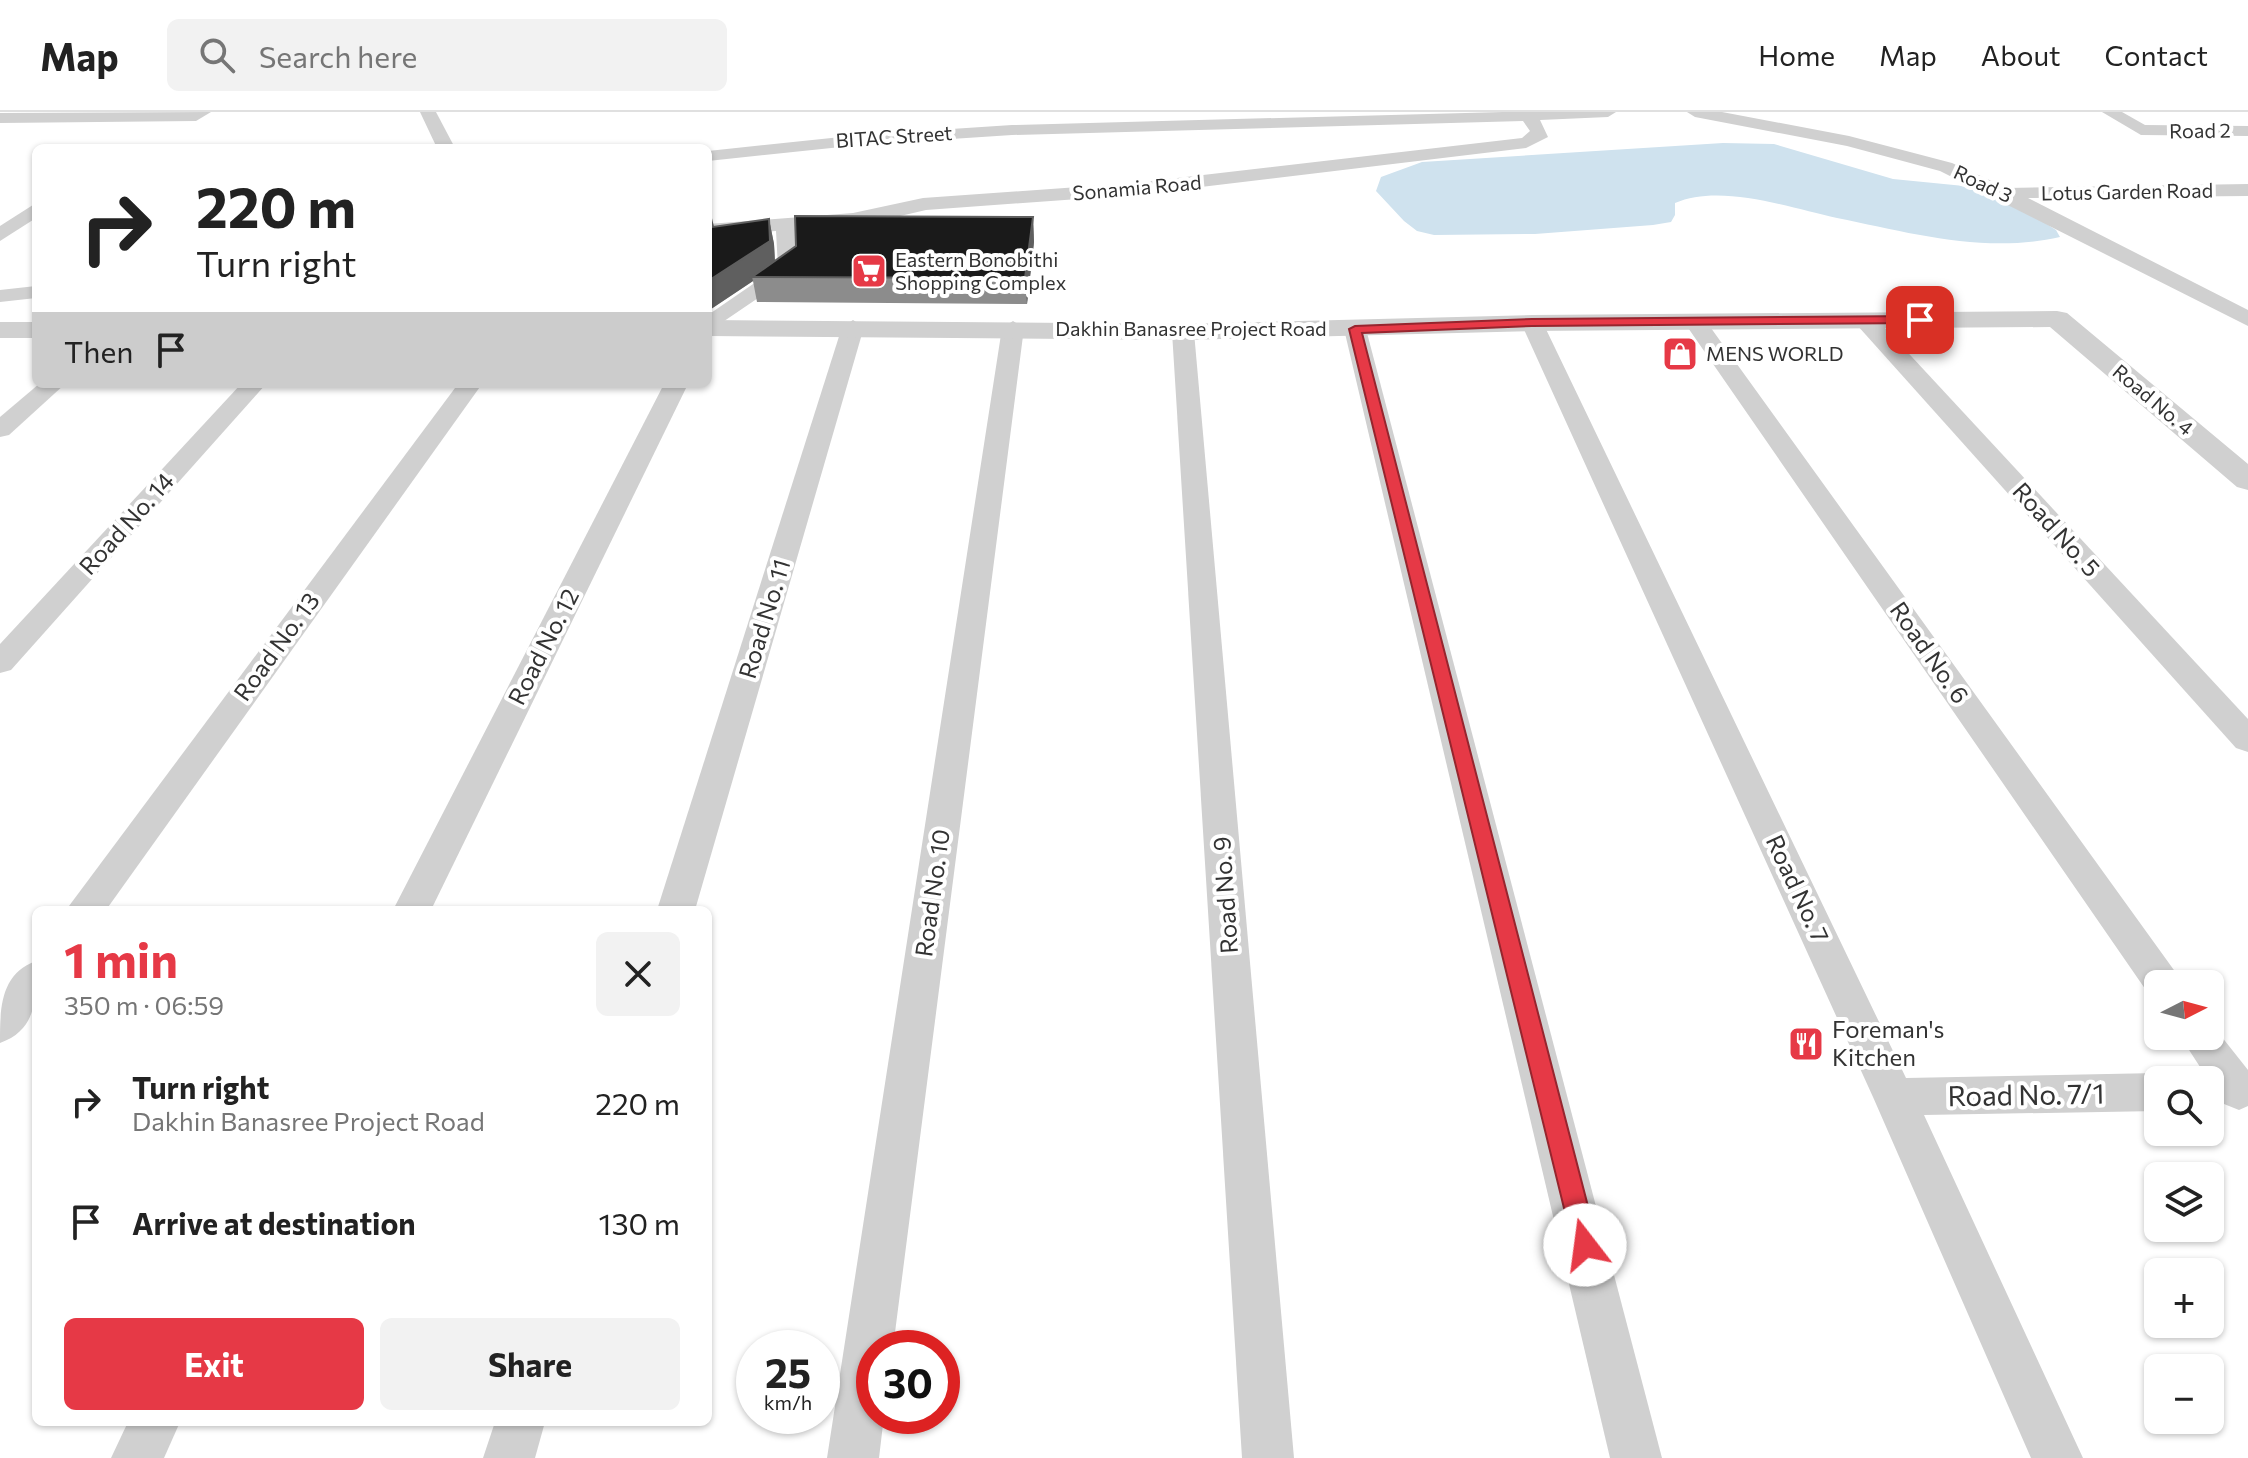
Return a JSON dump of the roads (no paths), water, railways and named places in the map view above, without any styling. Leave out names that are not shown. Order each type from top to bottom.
[{"type":"street","points":[[0,118],[196,116],[203,112]]},
{"type":"street","points":[[428,112],[444,144]]},
{"type":"street","name":"BITAC Street","points":[[712,155],[806,143],[1074,119],[1318,123],[1608,112]]},
{"type":"street","name":"Road 3","points":[[1695,112],[1849,141],[1946,167],[2005,194],[2248,319]]},
{"type":"street","name":"Road 2","points":[[2110,112],[2141,130],[2248,131]]},
{"type":"street","name":"Sonamia Road","points":[[712,230],[901,211],[923,204],[1237,179],[1526,143],[1539,137],[1539,131],[1527,115]]},
{"type":"street","points":[[1829,122],[1849,141]]},
{"type":"street","name":"Lotus Garden Road","points":[[2005,194],[2248,190]]},
{"type":"street","points":[[0,235],[32,212]]},
{"type":"street","points":[[712,324],[788,269],[786,222]]},
{"type":"street","points":[[0,296],[32,292]]},
{"type":"street","name":"Dakhin Banasree Project Road","points":[[712,327],[1183,332],[1532,323],[2057,319]]},
{"type":"street","name":"Road No. 4","points":[[2057,319],[2248,480]]},
{"type":"street","name":"Road No. 5","points":[[1865,320],[2248,740]]},
{"type":"street","name":"Road No. 6","points":[[1695,322],[2154,970]]},
{"type":"street","name":"Road No. 7","points":[[1532,323],[1894,1097],[2057,1458]]},
{"type":"street","name":"Road No. 11","points":[[677,906],[853,327]]},
{"type":"street","name":"Road No. 10","points":[[853,1458],[1013,328]]},
{"type":"street","points":[[1355,329],[1636,1458]]},
{"type":"street","points":[[0,330],[32,330]]},
{"type":"street","name":"Road No. 9","points":[[1183,332],[1268,1458]]},
{"type":"street","points":[[0,430],[48,388]]},
{"type":"street","name":"Road No. 14","points":[[0,663],[250,388]]},
{"type":"street","name":"Road No. 13","points":[[88,906],[467,388]]},
{"type":"street","name":"Road No. 12","points":[[414,906],[674,388]]},
{"type":"street","points":[[0,1026],[32,982]]},
{"type":"street","points":[[2208,1050],[2232,1091]]},
{"type":"street","name":"Road No. 7/1","points":[[1894,1097],[2144,1092]]},
{"type":"street","points":[[137,1458],[153,1426]]},
{"type":"street","points":[[509,1458],[519,1426]]},
{"type":"water","points":[[1723,143],[1774,144],[1893,179],[1964,186],[1993,194],[2056,230],[2060,237],[2004,243],[1948,240],[1734,196],[1693,197],[1675,203],[1675,215],[1671,222],[1653,225],[1535,234],[1434,235],[1417,231],[1376,191],[1381,177],[1422,162]]},
{"type":"place","name":"Eastern Bonobithi Shopping Complex","points":[[869,271]]},
{"type":"place","name":"MENS WORLD","points":[[1680,354]]},
{"type":"place","name":"Foreman's Kitchen","points":[[1806,1044]]}]
